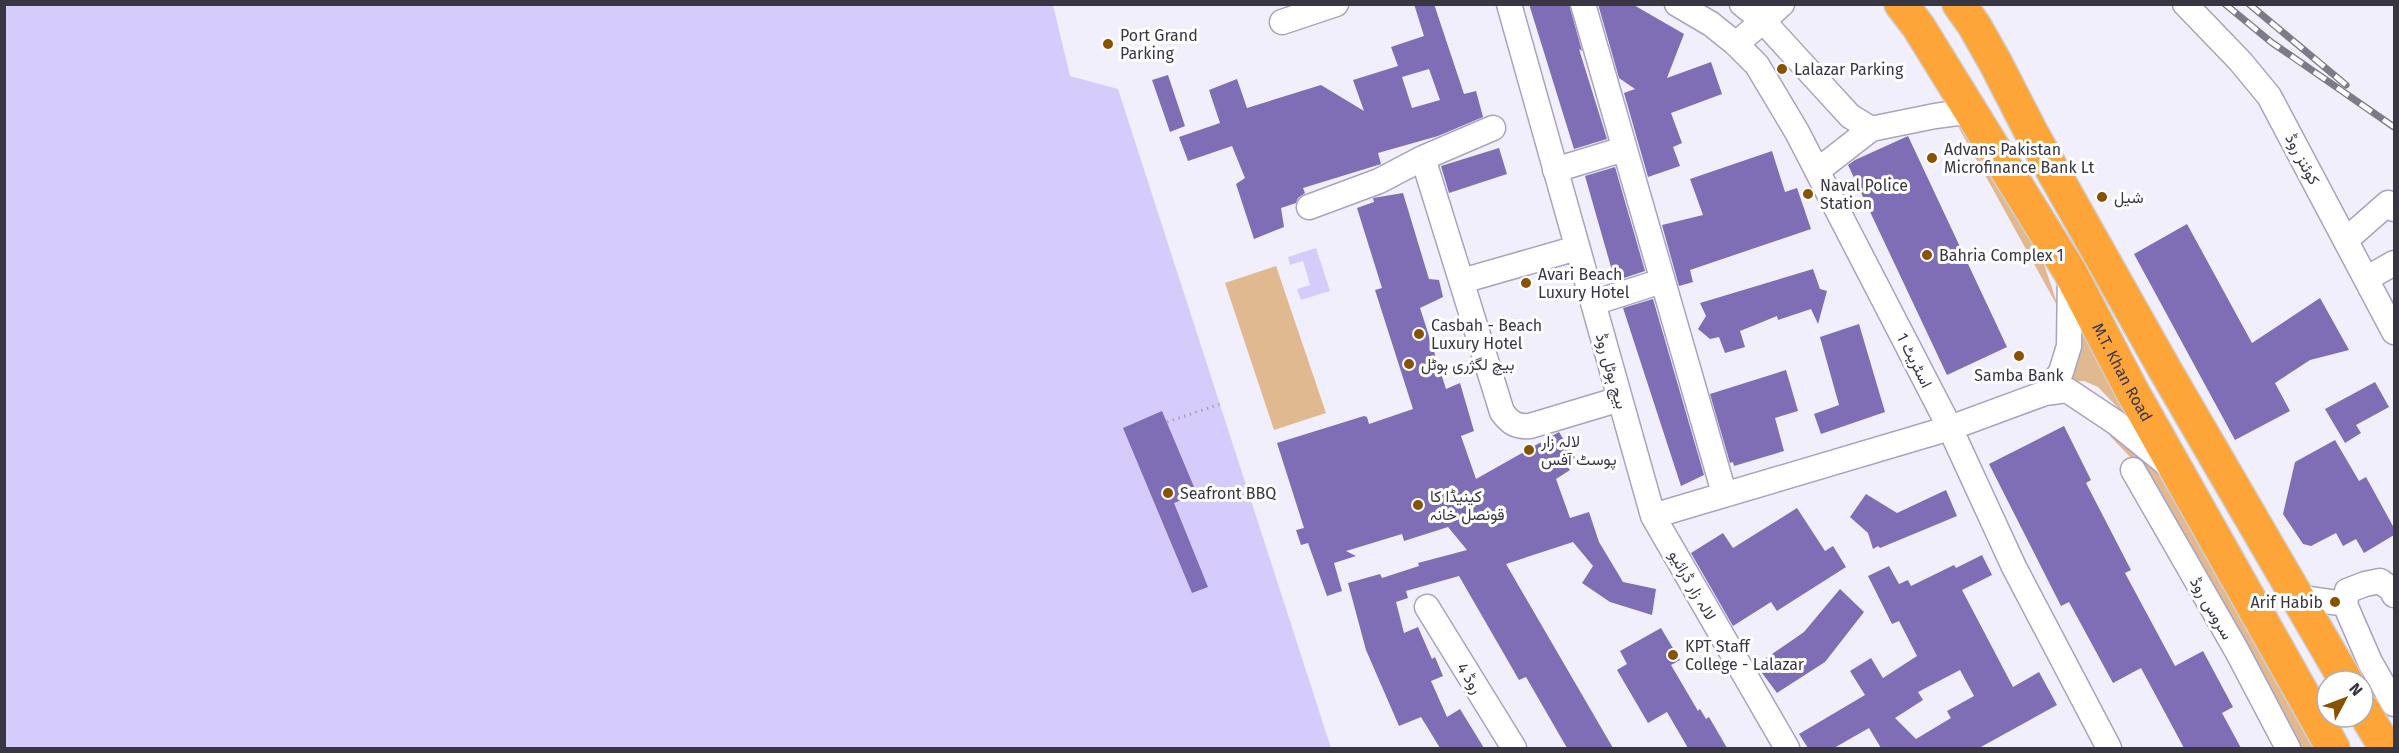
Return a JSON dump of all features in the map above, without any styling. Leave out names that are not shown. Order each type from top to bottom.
[{"type":"highway","name":"M.T. Khan Road","points":[[1901,4],[1918,26],[1972,111],[2070,272],[2131,389],[2333,748]]},
{"type":"highway","points":[[1941,12],[1971,90],[1972,111]]},
{"type":"highway","points":[[1941,12],[1974,25],[2163,368],[2339,669]]},
{"type":"highway","points":[[2374,729],[2386,748]]},
{"type":"street","points":[[1282,21],[1336,4]]},
{"type":"street","name":"بیچ ہوٹل روڈ","points":[[1509,4],[1653,516]]},
{"type":"street","points":[[1583,4],[1724,493]]},
{"type":"street","name":"اسٹریٹ 1","points":[[1677,4],[1711,24],[1736,44],[1756,65],[1771,88],[1817,171],[1950,428],[2014,567],[2109,748]]},
{"type":"street","points":[[1742,4],[1763,21],[1850,116],[1871,129]]},
{"type":"street","points":[[1736,44],[1782,4]]},
{"type":"street","name":"کوئنز روڈ","points":[[2185,4],[2240,61],[2269,96],[2394,332]]},
{"type":"street","points":[[1817,171],[1871,129],[1972,111]]},
{"type":"street","points":[[1309,207],[1379,181],[1423,158],[1494,128]]},
{"type":"street","points":[[1555,170],[1624,149]]},
{"type":"street","points":[[1423,158],[1503,412],[1509,421],[1518,426],[1530,426],[1620,399]]},
{"type":"street","points":[[2346,240],[2388,203],[2394,209]]},
{"type":"street","points":[[1462,281],[1577,248]]},
{"type":"street","points":[[2366,279],[2394,263]]},
{"type":"street","points":[[2045,393],[2061,372],[2069,346],[2070,272]]},
{"type":"street","points":[[1593,303],[1662,281]]},
{"type":"street","points":[[1653,516],[1724,493],[1950,428],[2045,393],[2067,390],[2131,435],[2181,476]]},
{"type":"street","name":"سروس روڈ","points":[[2133,470],[2237,651],[2288,748]]},
{"type":"street","name":"لالہ زار ڈرائیو","points":[[1653,516],[1787,748]]},
{"type":"street","points":[[2394,595],[2391,589],[2380,581],[2347,591],[2345,604],[2370,662],[2394,704]]},
{"type":"street","points":[[2297,597],[2345,604]]},
{"type":"street","name":"روڈ 4","points":[[1427,607],[1514,748]]},
{"type":"path","points":[[1167,422],[1220,404]]},
{"type":"shaded area","points":[[4,5],[1053,5],[1070,76],[1118,89],[1331,748],[5,748]]},
{"type":"shaded area","points":[[1954,119],[1969,124],[2040,252],[2059,309]]},
{"type":"shaded area","points":[[1316,248],[1330,291],[1301,300],[1297,289],[1310,285],[1303,261],[1290,265],[1288,257]]},
{"type":"shaded area","points":[[1276,266],[1326,413],[1274,430],[1225,283]]},
{"type":"shaded area","points":[[2073,310],[2142,433],[2098,387],[2084,381],[2055,382]]},
{"type":"shaded area","points":[[2113,432],[2160,475],[2317,748],[2302,748],[2152,480],[2110,436]]},
{"type":"building","points":[[1414,4],[1434,4],[1464,94],[1476,91],[1483,117],[1438,136],[1378,153],[1381,164],[1303,188],[1305,193],[1298,198],[1296,203],[1281,208],[1284,227],[1254,239],[1236,184],[1245,178],[1232,146],[1188,161],[1179,137],[1220,123],[1209,90],[1237,79],[1247,108],[1321,85],[1364,111],[1353,80],[1398,66],[1391,47],[1424,36]],"holes":[[[1429,69],[1440,100],[1412,108],[1402,77]]]},
{"type":"building","points":[[1529,4],[1569,4],[1582,51],[1579,49],[1607,139],[1574,149]]},
{"type":"building","points":[[1598,4],[1632,4],[1684,34],[1667,78],[1711,62],[1722,94],[1671,113],[1682,143],[1673,147],[1680,166],[1648,177],[1624,93],[1635,89],[1619,78]]},
{"type":"building","points":[[1168,75],[1185,126],[1170,132],[1152,80]]},
{"type":"building","name":"Bahria Complex 1","points":[[1908,136],[2007,347],[1947,375],[1848,165]]},
{"type":"building","points":[[1499,148],[1507,174],[1449,193],[1441,166]]},
{"type":"building","points":[[1772,151],[1785,192],[1797,188],[1811,229],[1690,270],[1693,282],[1679,286],[1662,225],[1703,215],[1690,179]]},
{"type":"building","points":[[1615,167],[1645,271],[1615,281],[1585,176]]},
{"type":"building","points":[[1403,193],[1429,279],[1439,280],[1443,297],[1420,308],[1446,389],[1460,383],[1474,431],[1461,436],[1476,479],[1559,432],[1575,458],[1565,464],[1570,470],[1556,479],[1570,518],[1589,512],[1599,542],[1623,582],[1656,589],[1652,615],[1610,602],[1582,583],[1593,566],[1573,542],[1506,564],[1613,748],[1567,748],[1526,677],[1519,680],[1459,576],[1406,591],[1408,598],[1396,602],[1404,633],[1418,627],[1432,659],[1435,657],[1443,676],[1431,681],[1447,717],[1460,709],[1484,748],[1440,748],[1421,717],[1399,726],[1366,650],[1348,583],[1380,574],[1382,578],[1419,566],[1418,563],[1467,550],[1448,527],[1404,541],[1402,534],[1346,551],[1356,556],[1334,563],[1342,591],[1327,596],[1308,543],[1301,545],[1296,530],[1304,528],[1277,443],[1364,416],[1367,417],[1369,424],[1413,409],[1375,290],[1382,288],[1357,208],[1374,202],[1373,198]]},
{"type":"building","points":[[2187,224],[2252,343],[2320,298],[2349,350],[2310,360],[2275,383],[2290,411],[2235,440],[2134,254]]},
{"type":"building","points":[[1813,269],[1820,289],[1827,291],[1818,324],[1811,309],[1778,320],[1777,316],[1740,331],[1745,347],[1725,353],[1719,337],[1710,339],[1698,329],[1706,316],[1700,303]]},
{"type":"building","points":[[1653,299],[1704,475],[1681,486],[1623,308]]},
{"type":"building","points":[[1859,324],[1885,412],[1821,434],[1814,414],[1839,405],[1820,337]]},
{"type":"building","points":[[1786,370],[1798,411],[1775,418],[1784,451],[1734,466],[1733,462],[1730,463],[1710,394]]},
{"type":"building","points":[[2375,382],[2389,407],[2356,425],[2361,433],[2345,443],[2325,409]]},
{"type":"building","points":[[1162,411],[1197,494],[1174,503],[1208,587],[1192,593],[1123,428]]},
{"type":"building","points":[[2064,426],[2091,480],[2086,483],[2131,570],[2125,573],[2175,666],[2203,651],[2233,707],[2222,713],[2241,748],[2184,748],[2141,668],[2113,683],[2069,602],[2061,606],[1989,464]]},
{"type":"building","points":[[2335,440],[2359,481],[2366,477],[2394,528],[2394,535],[2364,553],[2356,539],[2343,546],[2336,533],[2311,546],[2303,544],[2283,514],[2295,462]]},
{"type":"building","points":[[1946,490],[1957,516],[1880,548],[1878,546],[1873,549],[1868,533],[1850,517],[1866,494],[1897,513]]},
{"type":"building","points":[[1797,508],[1825,551],[1833,546],[1846,567],[1777,611],[1771,602],[1733,626],[1691,553],[1723,533],[1733,548]]},
{"type":"building","points":[[1982,555],[1992,575],[1962,590],[2013,687],[2039,672],[2057,705],[1979,748],[1881,748],[1869,728],[1834,748],[1808,748],[1799,734],[1865,695],[1850,671],[1871,658],[1883,678],[1917,656],[1899,621],[1892,624],[1868,576],[1889,566],[1899,584],[1908,580],[1911,586],[1954,565],[1956,568]],"holes":[[[1960,670],[1974,696],[1947,711],[1951,718],[1916,739],[1895,718],[1923,700],[1918,692]]]},
{"type":"building","points":[[1840,589],[1864,612],[1825,662],[1777,693],[1756,665],[1804,632]]},
{"type":"building","points":[[1661,628],[1680,660],[1671,665],[1698,711],[1700,709],[1706,719],[1709,717],[1727,748],[1688,748],[1667,712],[1648,723],[1617,670],[1627,664],[1620,651]]},
{"type":"railway","points":[[2225,4],[2271,42],[2394,127]]},
{"type":"railway","points":[[2249,4],[2346,85]]},
{"type":"place","name":"Port Grand Parking","points":[[1108,44]]},
{"type":"place","name":"Lalazar Parking","points":[[1782,69]]},
{"type":"place","name":"Advans Pakistan Microfinance Bank Lt","points":[[1932,158]]},
{"type":"place","name":"Naval Police Station","points":[[1808,194]]},
{"type":"place","name":"شیل","points":[[2102,197]]},
{"type":"place","name":"Bahria Complex 1","points":[[1927,255]]},
{"type":"place","name":"Avari Beach Luxury Hotel","points":[[1526,283]]},
{"type":"place","name":"Casbah - Beach Luxury Hotel","points":[[1419,334]]},
{"type":"place","name":"Samba Bank","points":[[2019,356]]},
{"type":"place","name":"بیچ لگژری ہوٹل","points":[[1409,364]]},
{"type":"place","name":"لالہ زار پوسٹ آفس","points":[[1529,450]]},
{"type":"place","name":"Seafront BBQ","points":[[1168,493]]},
{"type":"place","name":"کینیڈا کا قونصل خانہ","points":[[1418,505]]},
{"type":"place","name":"Arif Habib","points":[[2335,602]]},
{"type":"place","name":"KPT Staff College - Lalazar","points":[[1673,655]]}]
